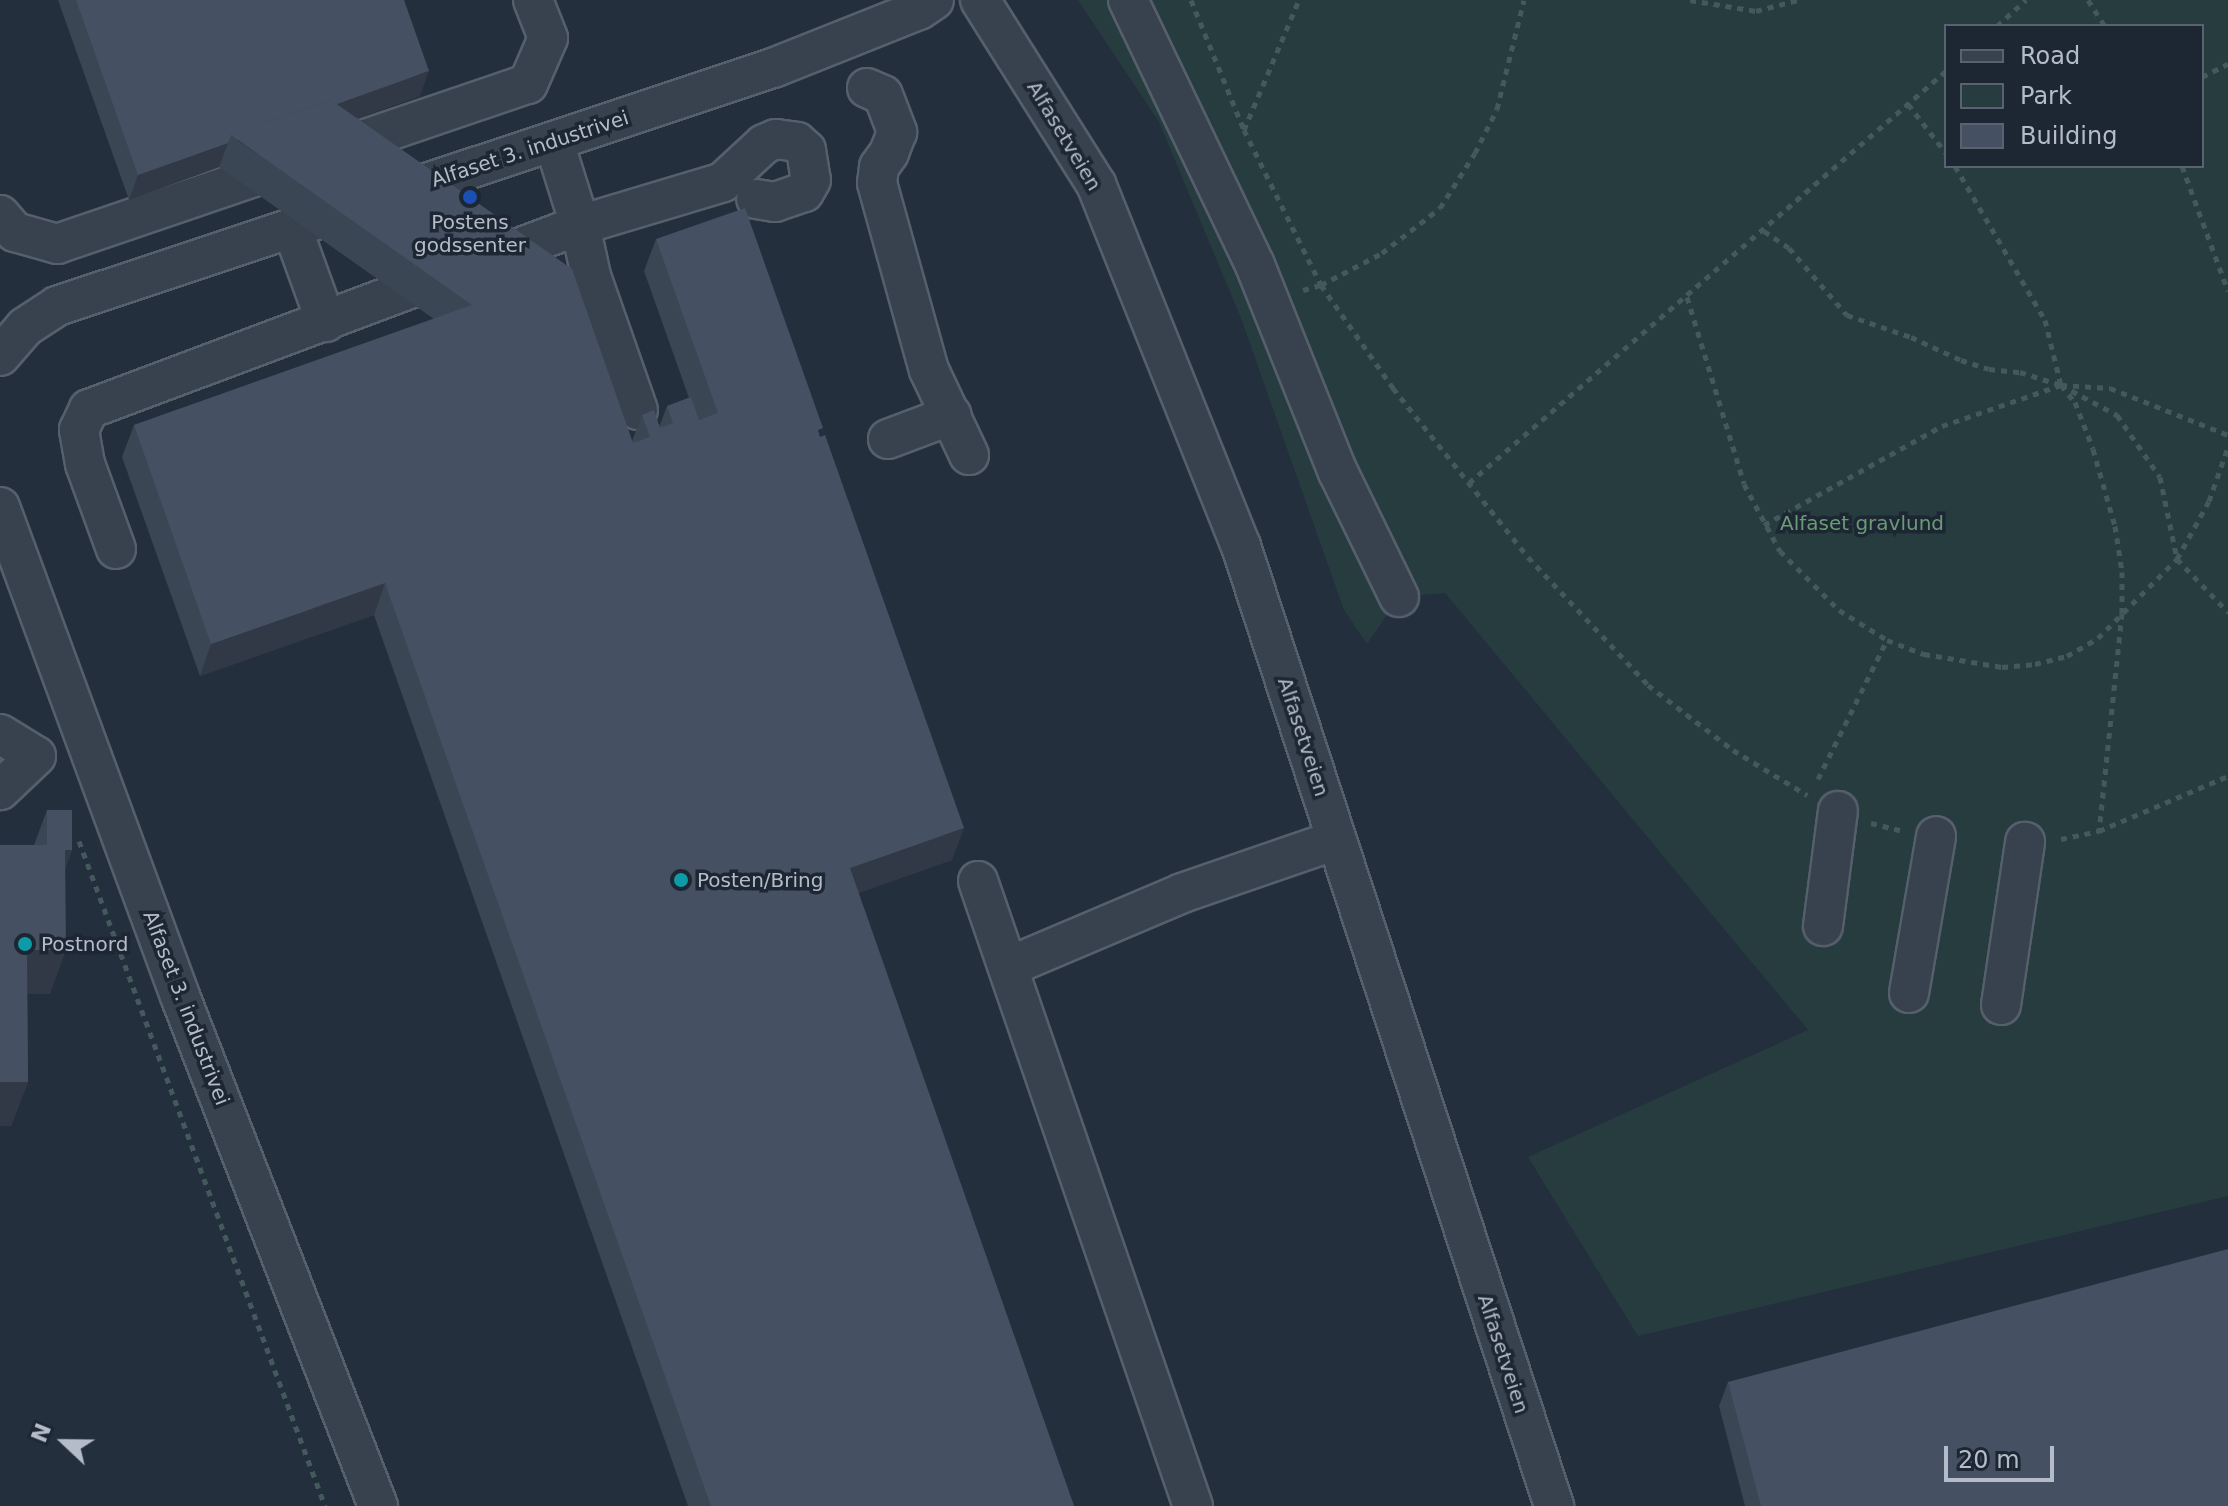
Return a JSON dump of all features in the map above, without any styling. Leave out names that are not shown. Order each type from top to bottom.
[{"type":"street","points":[[0,215],[15,232],[57,244],[528,84],[548,38],[533,0]]},
{"type":"street","name":"Alfaset 3. industrivei","points":[[0,356],[25,327],[57,306],[760,73],[919,10],[934,0]]},
{"type":"street","name":"Alfasetveien","points":[[980,0],[1096,184],[1241,546],[1550,1496]]},
{"type":"street","points":[[1128,0],[1269,300],[1338,472],[1399,597]]},
{"type":"street","points":[[840,41],[867,88],[883,95],[897,132],[889,153],[879,167],[881,197],[929,370],[969,455]]},
{"type":"street","points":[[116,549],[85,464],[79,430],[89,409],[580,225],[723,182],[764,144],[776,139],[797,142],[806,150],[811,180],[804,192],[775,202],[756,199]]},
{"type":"street","points":[[554,142],[580,225],[591,276],[638,410]]},
{"type":"street","points":[[292,228],[326,322]]},
{"type":"street","points":[[888,439],[952,415]]},
{"type":"street","name":"Alfaset 3. industrivei","points":[[0,507],[84,744],[378,1506]]},
{"type":"street","points":[[0,734],[18,760]]},
{"type":"street","points":[[0,790],[18,760],[84,744]]},
{"type":"street","points":[[1823,926],[1838,811]]},
{"type":"street","points":[[1909,993],[1936,836]]},
{"type":"street","points":[[1008,967],[1182,893],[1336,840]]},
{"type":"street","points":[[2001,1005],[2025,842]]},
{"type":"street","points":[[978,881],[1193,1506]]},
{"type":"path","points":[[1191,0],[1244,130],[1321,285],[1393,388],[1528,557],[1648,685],[1733,750],[1810,797],[1887,640]]},
{"type":"path","points":[[1244,130],[1299,0]]},
{"type":"path","points":[[1269,300],[1321,285],[1382,253],[1440,208],[1475,153],[1497,109],[1524,0]]},
{"type":"path","points":[[1690,0],[1756,11],[1798,0]]},
{"type":"path","points":[[1999,24],[2026,0]]},
{"type":"path","points":[[2088,0],[2104,24]]},
{"type":"path","points":[[2204,76],[2228,64]]},
{"type":"path","points":[[1469,483],[1944,73]]},
{"type":"path","points":[[1908,104],[1944,150]]},
{"type":"path","points":[[1956,168],[2045,320],[2061,385],[2075,402],[2107,491],[2122,572],[2122,613],[2099,831]]},
{"type":"path","points":[[2183,168],[2228,291]]},
{"type":"path","points":[[1764,231],[1789,248],[1847,315],[1911,337],[1961,360],[1989,369],[2020,372],[2061,385],[2117,415],[2149,457],[2166,496],[2170,536],[2177,559],[2228,612]]},
{"type":"path","points":[[1687,297],[1744,484],[1780,551],[1839,610],[1887,640],[1961,663],[2002,667],[2035,664],[2067,656],[2098,638],[2177,559],[2209,501],[2228,447]]},
{"type":"path","points":[[1764,525],[1942,426],[2061,385],[2110,388],[2228,435]]},
{"type":"path","points":[[2025,842],[2099,831],[2228,776]]},
{"type":"path","points":[[1838,811],[1864,821],[1936,836]]},
{"type":"path","points":[[79,841],[325,1506]]},
{"type":"green space","name":"Alfaset gravlund","points":[[1078,0],[2228,0],[2228,1196],[1638,1336],[1528,1157],[1808,1030],[1445,593],[1399,597],[1367,644],[1344,610],[1241,318],[1159,122]]},
{"type":"building","points":[[76,0],[404,0],[429,71],[337,104],[331,100],[231,135],[228,143],[138,175]]},
{"type":"building","name":"Posten/Bring","points":[[331,100],[572,269],[633,443],[650,437],[642,415],[654,410],[660,428],[673,423],[667,406],[691,397],[699,420],[718,413],[656,239],[745,208],[823,428],[818,430],[820,437],[825,435],[964,828],[850,868],[1074,1506],[711,1506],[385,583],[211,644],[134,425],[472,305],[231,135]]},
{"type":"building","points":[[47,810],[72,810],[72,850],[65,850],[66,950],[27,950],[28,1082],[0,1082],[0,845],[47,845]]},
{"type":"building","points":[[2228,1249],[2228,1506],[1761,1506],[1728,1382]]},
{"type":"place","name":"Postens godssenter","points":[[470,197]]},
{"type":"place","name":"Posten/Bring","points":[[681,880]]},
{"type":"place","name":"Postnord","points":[[25,944]]}]
